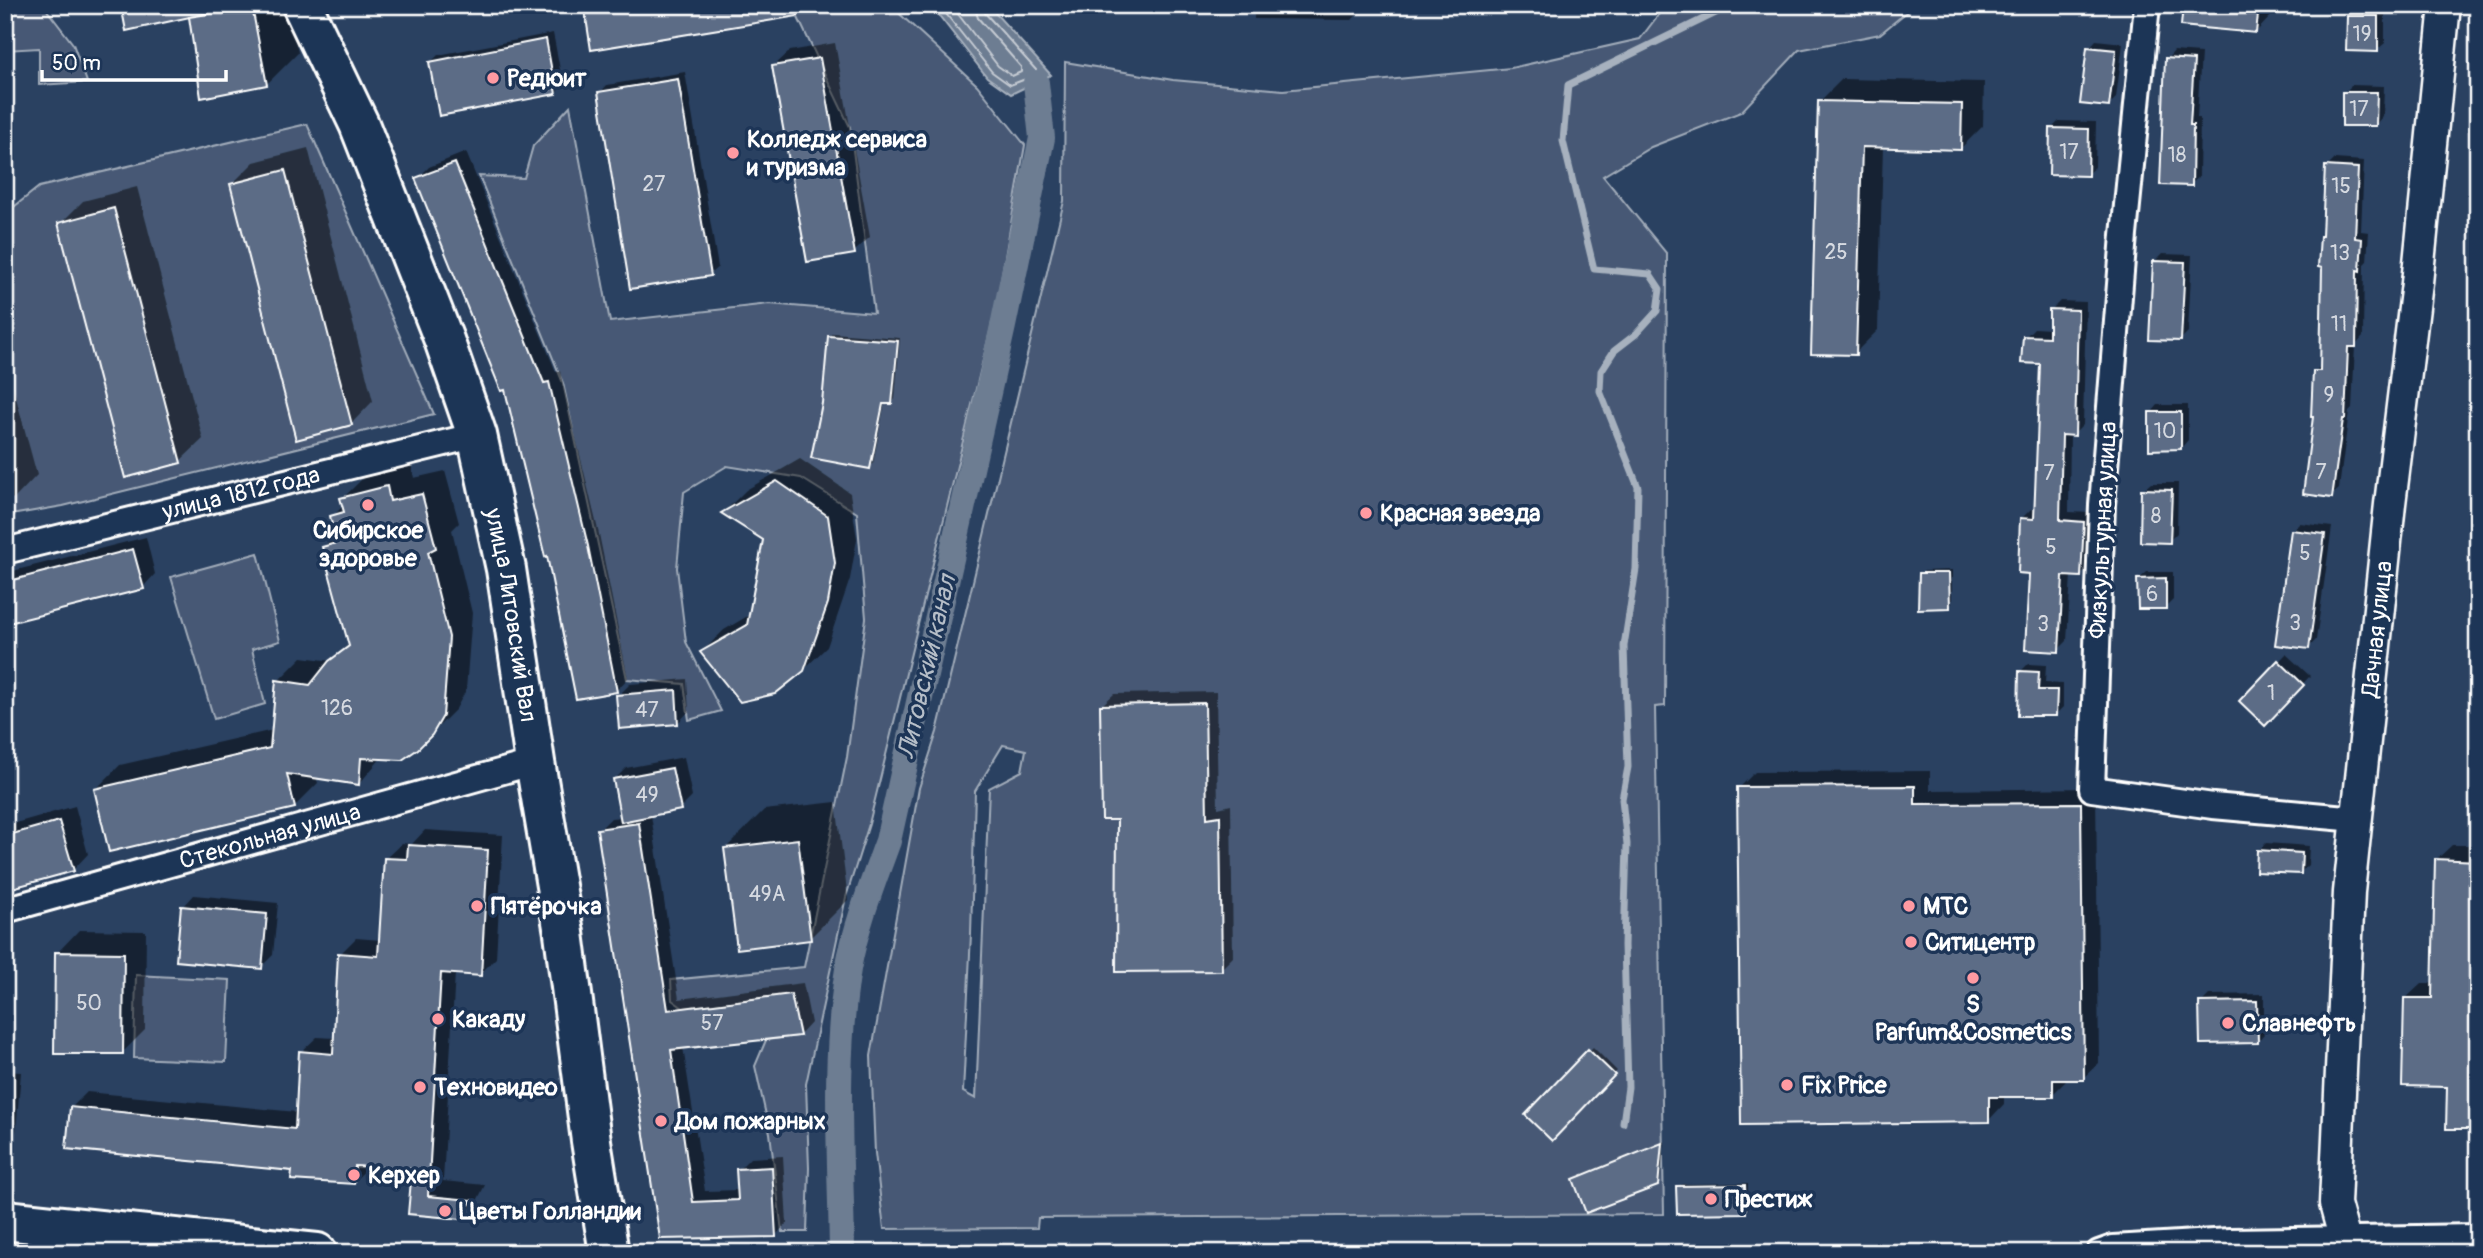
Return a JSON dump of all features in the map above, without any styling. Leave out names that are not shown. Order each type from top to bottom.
[{"type":"main road","name":"улица Литовский Вал","points":[[302,5],[359,124],[444,340],[477,435],[506,569],[564,933],[591,1141],[609,1253]]},
{"type":"main road","points":[[5,1220],[317,1253]]},
{"type":"street","name":"Физкультурная улица","points":[[2147,5],[2125,222],[2102,505],[2092,789],[2213,806],[2357,819]]},
{"type":"street","name":"Дачная улица","points":[[2347,1245],[2335,1204],[2349,892],[2445,5]]},
{"type":"street","name":"улица 1812 года","points":[[5,551],[477,435]]},
{"type":"street","name":"Стекольная улица","points":[[5,910],[535,762]]},
{"type":"street","points":[[2099,1253],[2113,1248],[2204,1242],[2347,1245],[2478,1237]]},
{"type":"shaded area","points":[[5,5],[43,5],[73,44],[87,82],[39,85],[39,48],[5,50]]},
{"type":"shaded area","points":[[792,5],[890,5],[977,85],[1025,145],[996,307],[869,824],[846,897],[806,1084],[809,1168],[807,1232],[782,1232],[770,1133],[755,1066],[766,1040],[800,1036],[791,994],[683,1008],[672,1000],[671,980],[804,967],[847,757],[866,618],[857,513],[801,478],[727,466],[684,492],[677,568],[686,642],[721,711],[689,720],[684,684],[627,679],[563,383],[479,176],[524,178],[533,146],[570,106],[610,322],[769,304],[874,313],[850,127]]},
{"type":"shaded area","name":"Красная звезда","points":[[1662,5],[1915,5],[1880,34],[1799,50],[1741,112],[1651,147],[1603,176],[1667,254],[1665,706],[1655,707],[1664,1214],[1038,1218],[1037,1228],[884,1229],[875,1153],[871,1056],[919,788],[937,732],[1064,201],[1065,62],[1173,80],[1283,90],[1511,68],[1640,39],[1662,10]],"holes":[[[1003,745],[1026,750],[1022,771],[989,788],[976,1099],[963,1092],[975,791]]]},
{"type":"shaded area","points":[[307,124],[434,414],[63,506],[5,516],[5,214],[39,187]]},
{"type":"shaded area","points":[[258,553],[280,641],[252,649],[265,704],[214,719],[171,577]]},
{"type":"shaded area","points":[[136,975],[230,980],[226,1062],[134,1058]]},
{"type":"water","points":[[927,5],[988,5],[1051,75],[1011,94],[987,77],[937,13]]},
{"type":"building","points":[[121,5],[208,5],[208,13],[126,31]]},
{"type":"building","points":[[584,5],[797,5],[798,16],[591,50]]},
{"type":"building","points":[[2183,5],[2259,5],[2256,33],[2181,26]]},
{"type":"building","points":[[252,7],[267,85],[201,98],[189,17]]},
{"type":"building","points":[[2347,16],[2378,16],[2378,52],[2346,51]]},
{"type":"building","name":"Редюит","points":[[546,39],[556,94],[439,116],[429,62]]},
{"type":"building","points":[[2087,47],[2116,50],[2109,107],[2080,104]]},
{"type":"building","points":[[820,58],[855,254],[807,262],[772,66]]},
{"type":"building","points":[[2165,58],[2194,60],[2190,125],[2193,125],[2192,186],[2160,185]]},
{"type":"building","points":[[678,79],[711,276],[630,289],[598,92]]},
{"type":"building","points":[[2342,92],[2377,92],[2376,126],[2342,126]]},
{"type":"building","points":[[1818,101],[1962,104],[1961,150],[1862,147],[1856,355],[1811,354]]},
{"type":"building","points":[[2050,128],[2089,129],[2088,176],[2049,175]]},
{"type":"building","points":[[455,163],[544,383],[549,382],[588,546],[617,692],[576,699],[547,556],[545,557],[505,390],[501,391],[415,178]]},
{"type":"building","points":[[2325,166],[2358,168],[2355,238],[2362,239],[2360,271],[2357,270],[2356,347],[2348,347],[2345,419],[2332,498],[2303,494],[2313,417],[2313,371],[2320,371],[2322,268],[2318,267]]},
{"type":"building","points":[[285,170],[352,425],[296,440],[230,184]]},
{"type":"building","points":[[114,208],[181,463],[125,478],[58,223]]},
{"type":"building","points":[[2153,261],[2185,262],[2181,341],[2149,340]]},
{"type":"building","points":[[2049,309],[2078,310],[2075,436],[2062,435],[2060,520],[2084,522],[2081,577],[2063,576],[2059,652],[2025,650],[2029,574],[2018,573],[2020,518],[2034,519],[2040,364],[2021,363],[2023,336],[2049,337]]},
{"type":"building","points":[[828,336],[898,341],[892,404],[883,404],[870,469],[811,458],[822,403]]},
{"type":"building","points":[[2149,412],[2181,412],[2181,449],[2149,450]]},
{"type":"building","points":[[777,481],[828,516],[835,563],[828,603],[804,671],[775,694],[740,702],[700,652],[747,625],[763,540],[721,513]]},
{"type":"building","points":[[387,486],[390,501],[422,494],[436,548],[428,552],[449,637],[443,716],[432,735],[402,760],[361,758],[359,785],[287,774],[295,808],[109,852],[94,789],[270,748],[276,680],[310,685],[329,661],[349,646],[322,547],[336,543],[330,516],[344,512],[340,498]]},
{"type":"building","points":[[2141,489],[2172,490],[2170,543],[2140,542]]},
{"type":"building","points":[[2291,530],[2325,534],[2309,649],[2275,645]]},
{"type":"building","points":[[133,549],[144,589],[5,624],[5,582]]},
{"type":"building","points":[[1919,573],[1949,573],[1950,608],[1918,609]]},
{"type":"building","points":[[2166,578],[2166,609],[2138,609],[2137,579]]},
{"type":"building","points":[[2278,660],[2304,685],[2265,726],[2239,701]]},
{"type":"building","points":[[2019,671],[2039,672],[2038,690],[2057,690],[2056,716],[2018,716]]},
{"type":"building","points":[[676,690],[678,724],[619,729],[616,695]]},
{"type":"building","points":[[1205,703],[1207,818],[1220,816],[1222,971],[1116,972],[1117,820],[1102,820],[1100,705]]},
{"type":"building","points":[[672,768],[681,810],[621,822],[613,779]]},
{"type":"building","name":"Ситицентр","points":[[1915,786],[1915,804],[2081,803],[2084,1080],[2053,1080],[2053,1097],[1989,1097],[1989,1122],[1741,1125],[1737,787]]},
{"type":"building","points":[[59,821],[74,871],[5,890],[5,836]]},
{"type":"building","points":[[639,823],[668,1010],[791,994],[800,1036],[671,1050],[693,1202],[738,1200],[736,1169],[772,1167],[776,1237],[660,1239],[597,829]]},
{"type":"building","points":[[798,839],[811,940],[737,949],[724,848]]},
{"type":"building","points":[[408,845],[488,850],[481,976],[441,973],[428,1196],[472,1200],[461,1219],[408,1214],[412,1169],[355,1166],[354,1184],[291,1180],[292,1171],[66,1149],[70,1107],[295,1129],[299,1051],[333,1054],[338,953],[378,956],[384,858],[407,859]]},
{"type":"building","points":[[2257,850],[2302,853],[2301,874],[2256,872]]},
{"type":"building","points":[[2435,859],[2478,861],[2478,1129],[2446,1129],[2447,1087],[2402,1086],[2404,998],[2432,998]]},
{"type":"building","points":[[181,906],[267,914],[262,969],[176,961]]},
{"type":"building","points":[[55,952],[124,953],[123,1054],[54,1054]]},
{"type":"building","name":"Славнефть","points":[[2257,1001],[2258,1043],[2200,1044],[2199,1002]]},
{"type":"building","points":[[1588,1049],[1615,1075],[1552,1141],[1525,1115]]},
{"type":"building","points":[[1662,1143],[1658,1186],[1586,1213],[1573,1179]]},
{"type":"building","name":"Престиж","points":[[1745,1185],[1746,1213],[1677,1214],[1676,1186]]},
{"type":"waterway","points":[[1623,1123],[1628,1087],[1624,945],[1627,844],[1622,799],[1628,767],[1624,646],[1636,569],[1638,487],[1600,391],[1601,371],[1614,351],[1636,334],[1657,311],[1660,289],[1650,274],[1594,269],[1563,141],[1568,85],[1732,5]]},
{"type":"waterway","name":"Литовский канал","points":[[842,1253],[839,1075],[848,969],[860,920],[888,841],[1003,326],[1042,138],[1036,83]]},
{"type":"place","name":"Редюит","points":[[493,78]]},
{"type":"place","name":"Колледж сервиса и туризма","points":[[733,153]]},
{"type":"place","name":"Сибирское здоровье","points":[[368,505]]},
{"type":"place","name":"Красная звезда","points":[[1366,513]]},
{"type":"place","name":"Пятёрочка","points":[[477,906]]},
{"type":"place","name":"МТС","points":[[1909,906]]},
{"type":"place","name":"Ситицентр","points":[[1911,942]]},
{"type":"place","name":"S Parfum&Cosmetics","points":[[1973,978]]},
{"type":"place","name":"Какаду","points":[[438,1019]]},
{"type":"place","name":"Славнефть","points":[[2228,1023]]},
{"type":"place","name":"Fix Price","points":[[1787,1085]]},
{"type":"place","name":"Техновидео","points":[[420,1087]]},
{"type":"place","name":"Дом пожарных","points":[[661,1121]]},
{"type":"place","name":"Керхер","points":[[354,1175]]},
{"type":"place","name":"Престиж","points":[[1711,1199]]},
{"type":"place","name":"Цветы Голландии","points":[[445,1211]]}]
